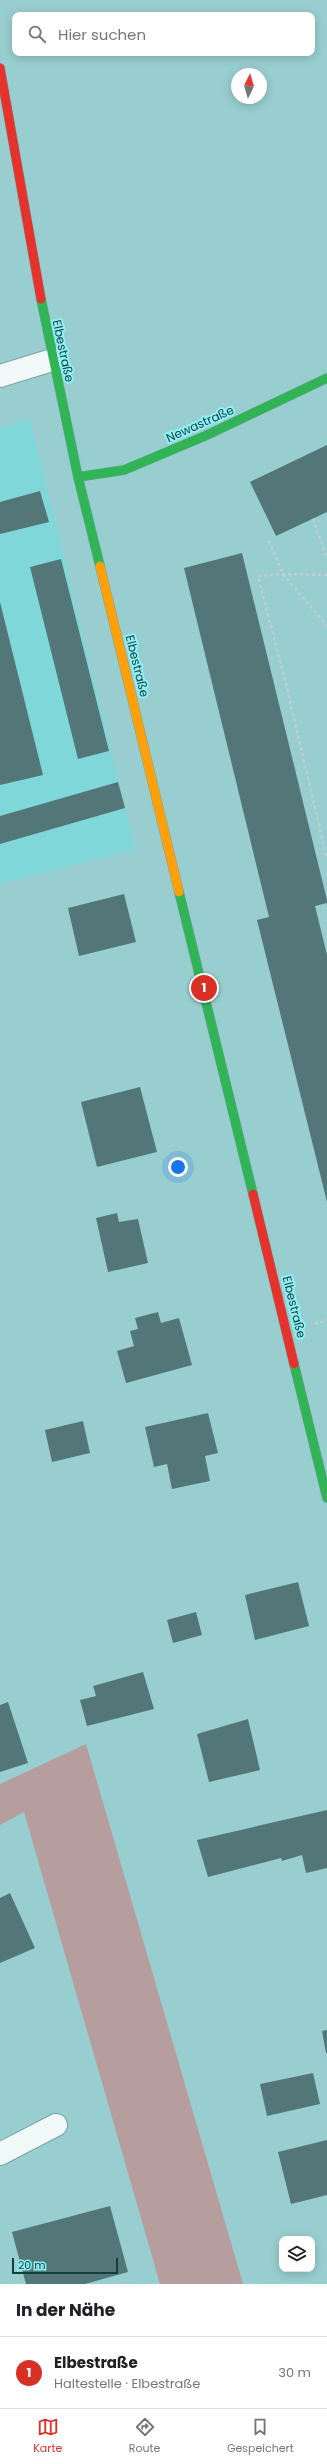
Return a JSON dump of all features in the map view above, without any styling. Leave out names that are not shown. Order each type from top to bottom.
[{"type":"street","name":"Elbestraße","points":[[0,68],[52,360],[78,477],[327,1498]]},
{"type":"street","points":[[0,376],[52,360]]},
{"type":"street","name":"Newastraße","points":[[78,477],[124,470],[205,436],[327,378]]},
{"type":"street","points":[[0,2154],[56,2125]]},
{"type":"path","points":[[313,519],[327,558]]},
{"type":"path","points":[[269,540],[283,574],[327,626]]},
{"type":"path","points":[[327,574],[283,574],[258,576],[286,680],[327,859]]},
{"type":"shaded area","points":[[30,419],[135,849],[0,884],[0,428]]},
{"type":"shaded area","points":[[86,1744],[243,2284],[160,2284],[24,1812],[0,1825],[0,1784]]},
{"type":"building","points":[[327,445],[327,512],[276,536],[250,482]]},
{"type":"building","points":[[40,491],[49,522],[0,534],[0,502]]},
{"type":"building","points":[[242,553],[327,900],[327,903],[315,906],[327,955],[327,1202],[257,920],[269,917],[184,568]]},
{"type":"building","points":[[61,559],[109,751],[78,759],[30,567]]},
{"type":"building","points":[[0,602],[43,775],[0,785]]},
{"type":"building","points":[[118,782],[125,808],[0,844],[0,816]]},
{"type":"building","points":[[124,894],[136,942],[79,956],[68,908]]},
{"type":"building","points":[[140,1087],[157,1152],[97,1167],[81,1102]]},
{"type":"building","points":[[117,1213],[119,1222],[138,1219],[148,1263],[108,1272],[96,1218]]},
{"type":"building","points":[[158,1312],[161,1323],[179,1318],[192,1365],[126,1383],[117,1351],[134,1346],[130,1331],[138,1329],[135,1318]]},
{"type":"building","points":[[208,1413],[218,1453],[205,1456],[210,1481],[172,1489],[167,1464],[154,1467],[145,1427]]},
{"type":"building","points":[[83,1421],[90,1453],[52,1462],[45,1430]]},
{"type":"building","points":[[298,1582],[309,1626],[255,1640],[245,1595]]},
{"type":"building","points":[[196,1612],[202,1635],[173,1643],[167,1620]]},
{"type":"building","points":[[143,1672],[154,1709],[87,1726],[80,1700],[96,1696],[93,1686]]},
{"type":"building","points":[[8,1702],[28,1763],[0,1772],[0,1705]]},
{"type":"building","points":[[248,1719],[260,1770],[209,1782],[197,1734]]},
{"type":"building","points":[[327,1810],[327,1868],[306,1873],[302,1855],[282,1861],[281,1858],[208,1877],[197,1840]]},
{"type":"building","points":[[10,1893],[35,1948],[0,1963],[0,1898]]},
{"type":"building","points":[[327,2030],[327,2053],[326,2053],[322,2031]]},
{"type":"building","points":[[313,2073],[320,2104],[267,2116],[260,2084]]},
{"type":"building","points":[[327,2140],[327,2195],[291,2204],[278,2152]]},
{"type":"building","points":[[110,2206],[128,2272],[85,2284],[26,2284],[12,2232]]},
{"type":"traffic: fast","points":[[41,299],[78,477],[100,566]]},
{"type":"traffic: fast","points":[[78,477],[124,470],[205,436],[327,378]]},
{"type":"traffic: fast","points":[[179,892],[253,1194]]},
{"type":"traffic: fast","points":[[294,1364],[327,1498]]},
{"type":"traffic: slow","points":[[100,566],[179,892]]},
{"type":"traffic: jam","points":[[0,68],[41,299]]},
{"type":"traffic: jam","points":[[253,1194],[294,1364]]},
{"type":"place","name":"Elbestraße","points":[[204,988]]}]
